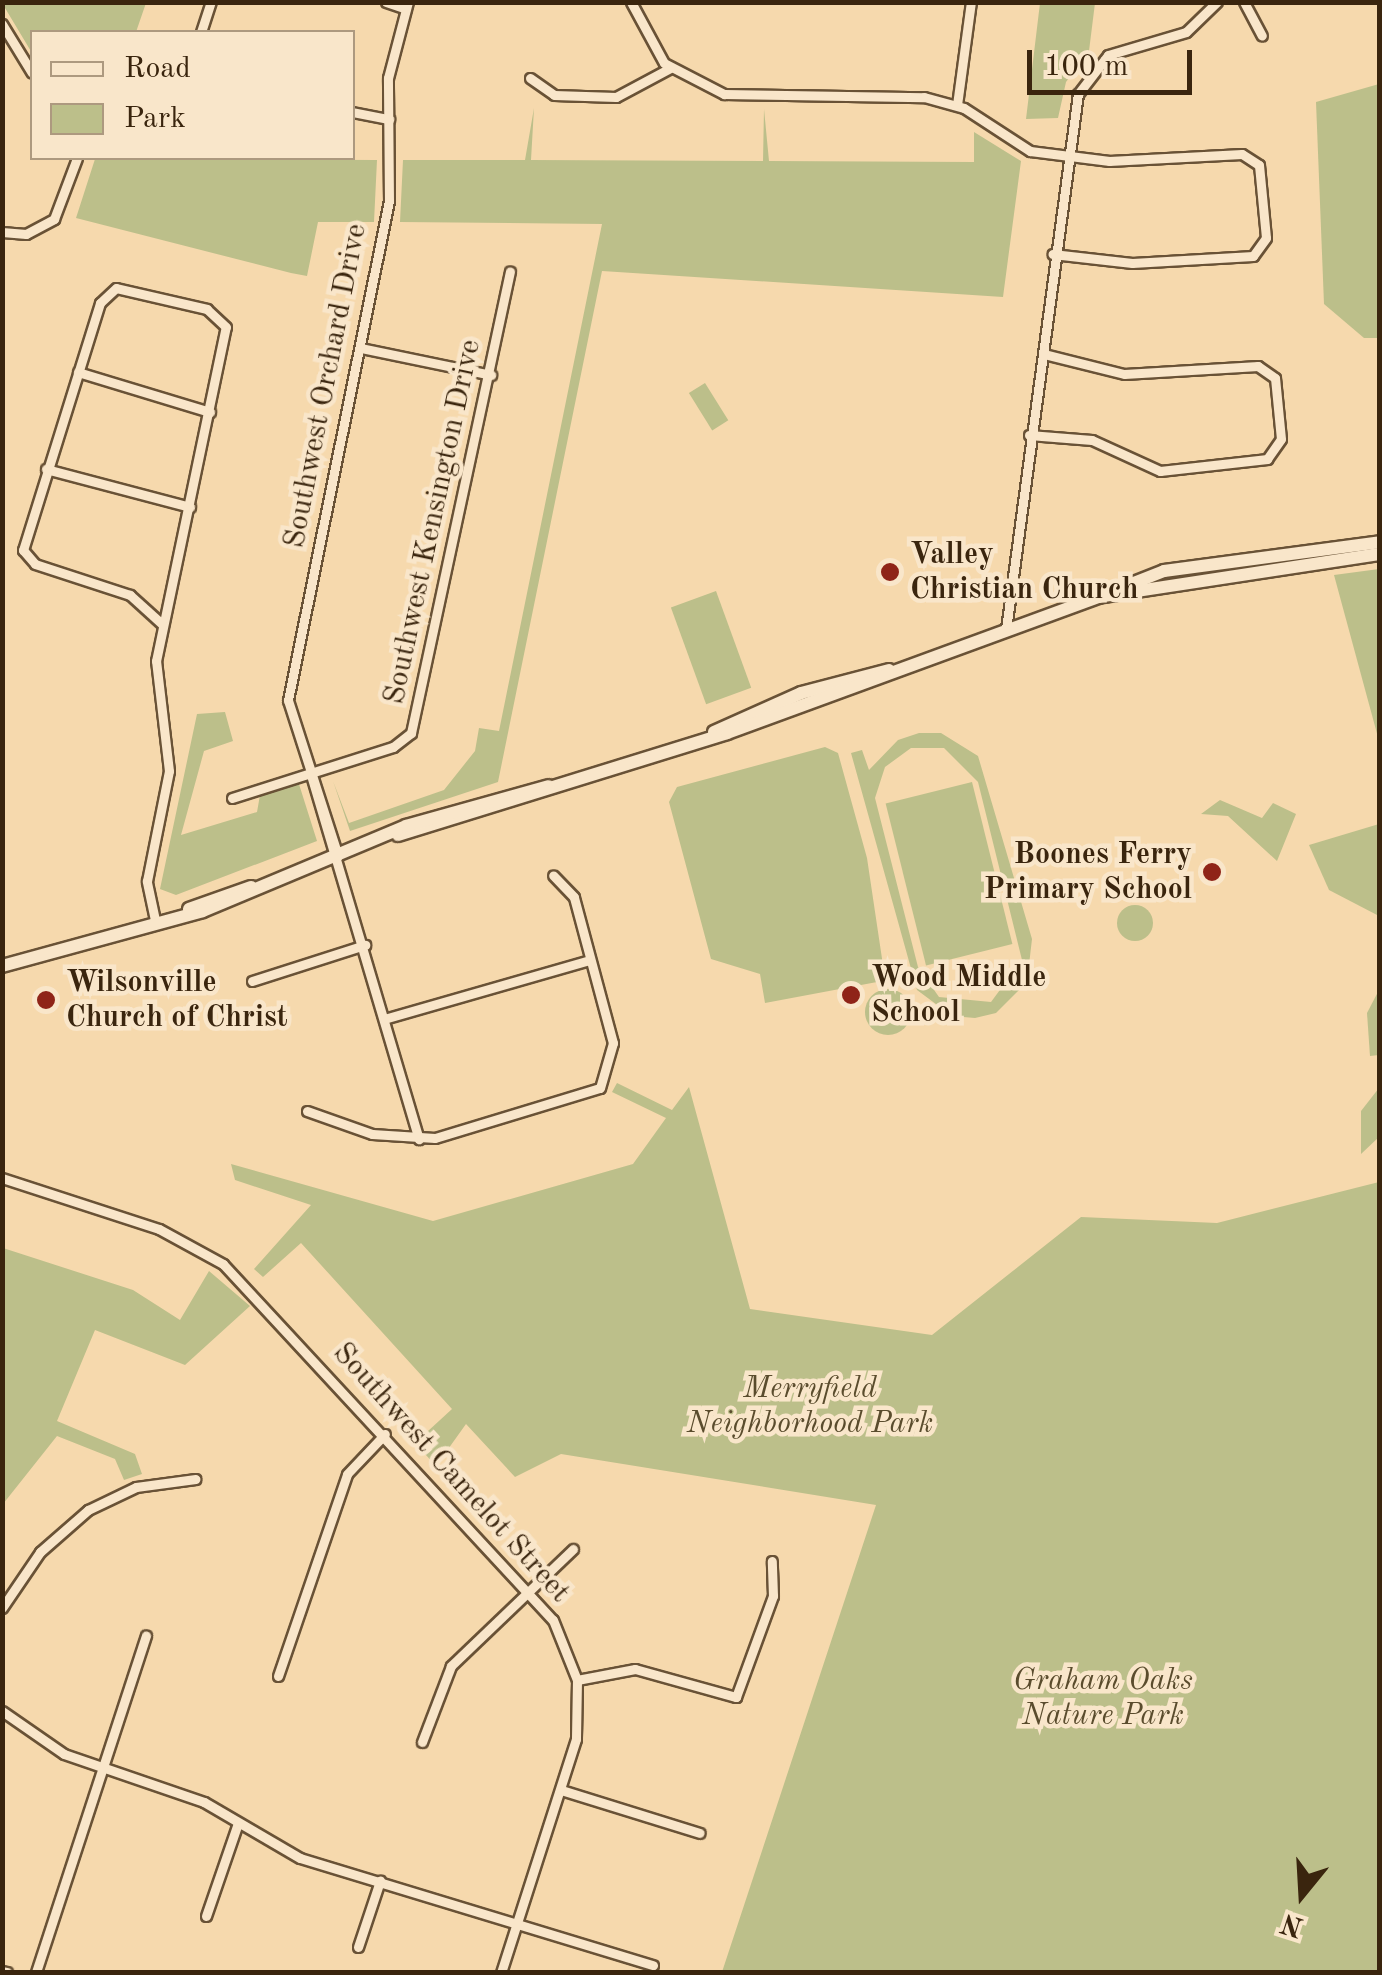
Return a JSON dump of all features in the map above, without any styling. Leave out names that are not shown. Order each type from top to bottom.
[{"type":"main road","points":[[2,966],[155,920],[398,835],[714,732],[749,712],[889,670],[1164,571],[1380,542]]},
{"type":"main road","points":[[1098,597],[1380,554]]},
{"type":"street","points":[[202,30],[211,2]]},
{"type":"street","points":[[386,2],[407,6]]},
{"type":"street","points":[[631,2],[670,68],[724,94],[893,93],[957,105],[1010,144],[1065,155],[1253,156],[1266,238],[1254,256],[1192,262],[1053,254]]},
{"type":"street","points":[[957,105],[971,2]]},
{"type":"street","points":[[1006,629],[1044,354],[1065,155],[1090,71],[1128,47],[1186,32],[1216,2]]},
{"type":"street","points":[[1244,2],[1262,36]]},
{"type":"street","name":"Southwest Orchard Drive","points":[[407,6],[390,61],[388,200],[288,700],[338,856],[419,1139]]},
{"type":"street","points":[[2,24],[30,70]]},
{"type":"street","points":[[530,78],[554,95],[616,97],[670,68]]},
{"type":"street","points":[[355,113],[390,119]]},
{"type":"street","points":[[2,232],[26,234],[54,219],[77,160]]},
{"type":"street","name":"Southwest Kensington Drive","points":[[232,798],[392,747],[416,722],[510,271]]},
{"type":"street","points":[[155,920],[146,881],[168,770],[156,687],[162,624],[226,327],[207,309],[106,293],[24,539],[28,558],[115,588],[162,624]]},
{"type":"street","points":[[361,348],[491,375]]},
{"type":"street","points":[[1030,435],[1092,440],[1160,472],[1266,460],[1281,440],[1275,378],[1258,366],[1124,374],[1044,354]]},
{"type":"street","points":[[78,372],[210,412]]},
{"type":"street","points":[[46,468],[190,507]]},
{"type":"street","points":[[307,1111],[419,1139],[532,1115],[606,1082],[614,1043],[574,897],[553,875]]},
{"type":"street","points":[[252,981],[364,945]]},
{"type":"street","points":[[384,1019],[590,960]]},
{"type":"street","name":"Southwest Camelot Street","points":[[2,1178],[159,1229],[223,1264],[529,1588],[576,1680],[576,1740],[501,1972]]},
{"type":"street","points":[[278,1676],[347,1474],[385,1434]]},
{"type":"street","points":[[2,1608],[40,1552],[88,1510],[136,1487],[195,1480]]},
{"type":"street","points":[[422,1742],[451,1666],[574,1549]]},
{"type":"street","points":[[576,1680],[636,1669],[736,1697],[773,1596],[772,1561]]},
{"type":"street","points":[[36,1972],[146,1635]]},
{"type":"street","points":[[2,1711],[64,1754],[101,1765],[238,1822],[300,1858],[653,1965]]},
{"type":"street","points":[[561,1790],[700,1833]]},
{"type":"street","points":[[206,1916],[238,1822]]},
{"type":"street","points":[[358,1947],[380,1881]]},
{"type":"green space","points":[[3,2],[146,3],[137,30],[30,30],[30,50]]},
{"type":"green space","points":[[1040,3],[1095,3],[1089,51],[1066,82],[1058,118],[1026,119]]},
{"type":"green space","points":[[1379,84],[1379,338],[1364,338],[1324,304],[1316,102]]},
{"type":"green space","points":[[534,108],[531,160],[763,161],[764,109],[769,161],[974,162],[974,132],[1021,161],[1003,297],[602,271],[498,782],[350,831],[333,781],[349,823],[444,790],[475,751],[479,728],[499,731],[602,224],[400,222],[403,160],[525,160]]},
{"type":"green space","points":[[95,160],[377,160],[374,222],[318,222],[307,276],[76,218]]},
{"type":"green space","points":[[705,383],[728,420],[712,430],[689,393]]},
{"type":"green space","points":[[1380,569],[1379,741],[1334,575]]},
{"type":"green space","points":[[716,591],[751,688],[706,704],[671,607]]},
{"type":"green space","points":[[225,712],[233,741],[204,751],[181,835],[257,812],[260,795],[298,781],[317,841],[176,895],[160,889],[197,714]]},
{"type":"green space","points":[[919,733],[941,733],[978,756],[1032,939],[1027,982],[996,1013],[975,1018],[952,1016],[917,990],[851,753],[862,750],[869,770],[898,740]],"holes":[[[911,748],[944,748],[978,782],[1022,960],[991,1002],[939,997],[918,967],[875,798],[885,767]]]},
{"type":"green space","points":[[825,747],[838,753],[867,858],[884,972],[877,982],[765,1003],[760,974],[711,959],[669,802],[677,787]]},
{"type":"green space","points":[[972,782],[1012,944],[926,966],[886,804]]},
{"type":"green space","points":[[1220,800],[1262,818],[1273,803],[1296,814],[1277,861],[1228,816],[1201,814]]},
{"type":"green space","points":[[1380,824],[1379,916],[1329,890],[1309,845]]},
{"type":"green space","points":[[1135,905],[1148,910],[1153,923],[1148,936],[1135,941],[1122,936],[1117,923],[1122,910]]},
{"type":"green space","points":[[888,989],[904,996],[911,1012],[904,1028],[888,1035],[872,1028],[865,1012],[872,996]]},
{"type":"green space","points":[[1379,990],[1379,1055],[1370,1056],[1367,1013]]},
{"type":"green space","name":"Graham Oaks Nature Park","points":[[617,1083],[672,1110],[689,1087],[750,1309],[932,1335],[1081,1217],[1217,1223],[1379,1182],[1379,1972],[722,1972],[876,1505],[561,1454],[515,1477],[466,1424],[436,1466],[415,1443],[452,1409],[301,1243],[263,1277],[254,1269],[311,1205],[235,1180],[231,1164],[433,1221],[633,1164],[666,1118],[612,1092]]},
{"type":"green space","points":[[1379,1088],[1379,1137],[1361,1154],[1361,1111]]},
{"type":"green space","points":[[3,1248],[133,1290],[180,1320],[209,1271],[250,1306],[185,1365],[95,1330],[57,1421],[135,1454],[142,1474],[124,1480],[115,1459],[57,1436],[3,1504]]},
{"type":"place","name":"Valley Christian Church","points":[[890,572]]},
{"type":"place","name":"Boones Ferry Primary School","points":[[1212,872]]},
{"type":"place","name":"Wood Middle School","points":[[851,995]]},
{"type":"place","name":"Wilsonville Church of Christ","points":[[46,1000]]},
{"type":"park label","name":"Merryfield Neighborhood Park","points":[[810,1406]]}]
